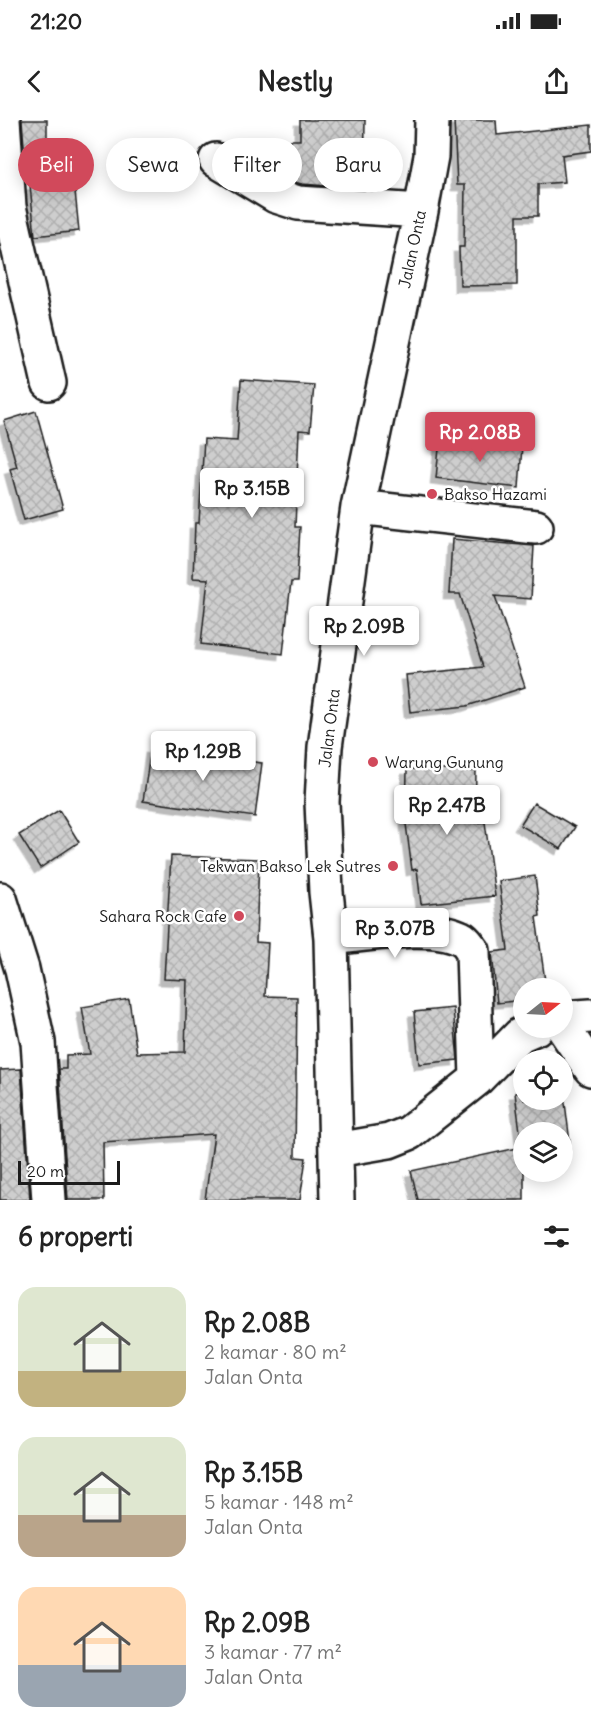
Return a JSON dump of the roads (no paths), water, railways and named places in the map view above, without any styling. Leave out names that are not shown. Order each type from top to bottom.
[{"type":"street","points":[[3,120],[12,268],[49,383]]},
{"type":"street","name":"Jalan Onta","points":[[337,1200],[332,938],[326,892],[322,802],[325,747],[358,507],[421,211],[431,156],[432,120]]},
{"type":"street","points":[[269,192],[298,203],[421,211]]},
{"type":"street","points":[[358,507],[536,527]]},
{"type":"street","points":[[0,899],[22,969],[38,1042],[49,1200]]},
{"type":"street","points":[[332,938],[422,931],[441,932],[464,939],[473,951],[477,1079]]},
{"type":"street","points":[[573,1017],[591,1016]]},
{"type":"street","points":[[336,1150],[389,1141],[409,1133],[477,1079],[517,1038]]},
{"type":"street","points":[[570,1038],[591,1069]]},
{"type":"place","name":"Bakso Hazami","points":[[432,494]]},
{"type":"place","name":"Warung Gunung","points":[[373,762]]},
{"type":"place","name":"Tekwan Bakso Lek Sutres","points":[[393,866]]},
{"type":"place","name":"Sahara Rock Cafe","points":[[239,916]]}]
